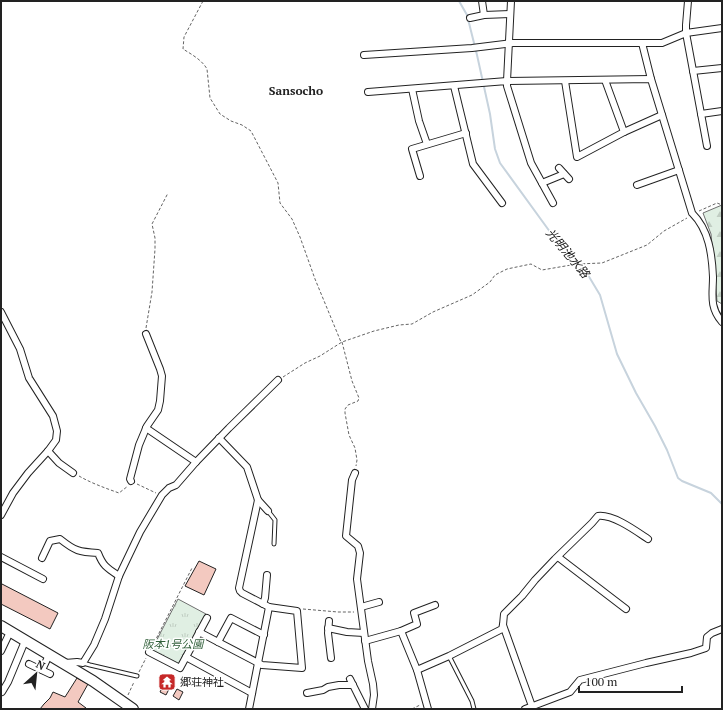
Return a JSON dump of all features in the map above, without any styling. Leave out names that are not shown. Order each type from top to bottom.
[{"type":"main road","points":[[1,626],[93,681],[123,706],[133,709]]},
{"type":"street","points":[[482,1],[484,15]]},
{"type":"street","points":[[511,1],[507,86],[531,162],[553,203]]},
{"type":"street","points":[[688,1],[686,33],[707,146]]},
{"type":"street","points":[[470,18],[484,15],[510,14]]},
{"type":"street","points":[[364,55],[475,47],[508,43],[662,43],[686,33],[722,28]]},
{"type":"street","points":[[642,43],[651,79],[692,213],[702,224],[708,240],[713,277],[713,304],[722,322]]},
{"type":"street","points":[[693,72],[722,68]]},
{"type":"street","points":[[368,92],[507,82],[651,79]]},
{"type":"street","points":[[605,80],[624,132]]},
{"type":"street","points":[[565,81],[577,157],[624,132],[662,115]]},
{"type":"street","points":[[454,86],[473,164],[502,203]]},
{"type":"street","points":[[412,89],[419,121],[427,144]]},
{"type":"street","points":[[701,114],[722,111]]},
{"type":"street","points":[[420,176],[412,149],[466,133]]},
{"type":"street","points":[[542,183],[566,177],[560,168]]},
{"type":"street","points":[[637,185],[679,170]]},
{"type":"street","points":[[1,312],[20,349],[29,378],[53,416],[57,431],[56,440],[13,493],[1,515]]},
{"type":"street","points":[[131,481],[130,479],[139,445],[146,428],[158,410],[160,401],[162,376],[146,334]]},
{"type":"street","points":[[64,664],[77,662],[83,663],[94,645],[105,619],[119,576],[140,532],[162,495],[169,488],[176,486],[219,438],[278,380]]},
{"type":"street","points":[[146,428],[196,462]]},
{"type":"street","points":[[219,438],[247,467],[258,500],[268,511]]},
{"type":"street","points":[[48,451],[59,463],[73,473]]},
{"type":"street","points":[[355,473],[352,480],[346,536],[358,546],[360,553],[357,579],[374,695],[372,709]]},
{"type":"street","points":[[199,632],[258,664],[302,668],[297,611],[266,605],[242,593],[238,588],[258,500]]},
{"type":"street","points":[[417,670],[449,656],[502,629],[504,614],[598,516],[603,515],[623,523],[648,539]]},
{"type":"street","points":[[42,558],[50,541],[60,539],[79,552],[98,553],[101,562],[119,576]]},
{"type":"street","points":[[1,557],[43,579]]},
{"type":"street","points":[[558,557],[626,609]]},
{"type":"street","points":[[248,709],[264,635],[267,575]]},
{"type":"street","points":[[361,610],[379,602]]},
{"type":"street","points":[[365,641],[417,624],[414,613],[435,605]]},
{"type":"street","points":[[149,652],[180,668],[207,618]]},
{"type":"street","points":[[218,642],[231,618],[264,635]]},
{"type":"street","points":[[329,621],[328,628],[331,658]]},
{"type":"street","points":[[503,625],[532,708]]},
{"type":"street","points":[[328,628],[347,632],[364,633]]},
{"type":"street","points":[[525,709],[532,708],[570,692],[580,680],[646,662],[691,653],[706,648],[707,637],[722,629]]},
{"type":"street","points":[[401,630],[417,670],[427,706]]},
{"type":"street","points":[[1,651],[10,632]]},
{"type":"street","points":[[2,692],[8,682],[25,640]]},
{"type":"street","points":[[42,670],[49,655]]},
{"type":"street","points":[[186,657],[252,693]]},
{"type":"street","points":[[29,664],[50,674]]},
{"type":"street","points":[[307,693],[323,693],[328,686],[351,682],[365,709]]},
{"type":"lane","points":[[268,511],[275,520],[274,544]]},
{"type":"lane","points":[[449,656],[472,701],[474,709]]},
{"type":"lane","points":[[83,663],[137,676]]},
{"type":"path","points":[[203,1],[184,37],[183,49],[196,57],[206,66],[210,98],[220,114],[251,131],[278,183],[280,203],[292,219],[300,237],[315,279],[342,343],[352,381],[359,398],[358,401],[345,409],[349,435],[355,448],[357,460],[355,473]]},
{"type":"path","points":[[146,334],[152,292],[155,249],[155,238],[152,224],[168,193]]},
{"type":"path","points":[[278,380],[305,363],[342,343],[374,331],[399,325],[412,324],[433,312],[472,295],[490,282],[495,275],[507,269],[531,264],[542,270],[577,264],[602,263],[647,245],[664,231],[694,214],[718,203],[722,205]]},
{"type":"path","points":[[73,473],[86,480],[119,492],[129,485],[131,481],[162,495]]},
{"type":"path","points":[[123,706],[192,568]]},
{"type":"path","points":[[297,611],[300,609],[338,612],[361,610]]},
{"type":"path","points":[[412,709],[427,706]]},
{"type":"green space","points":[[722,205],[722,304],[717,301],[711,234],[703,213]]},
{"type":"green space","name":"阪本1号公園","points":[[178,599],[206,614],[180,663],[177,664],[151,651]]},
{"type":"building","points":[[199,561],[216,569],[204,595],[185,586]]},
{"type":"building","points":[[2,584],[58,613],[50,629],[1,604]]},
{"type":"building","points":[[77,678],[88,684],[78,702],[86,708],[40,709],[50,698],[53,692],[65,697]]},
{"type":"building","points":[[166,680],[172,683],[166,695],[160,692]]},
{"type":"building","points":[[177,689],[183,692],[179,700],[173,696]]},
{"type":"waterway","name":"光明池水路","points":[[459,1],[467,15],[490,114],[495,149],[500,163],[553,236],[582,265],[600,295],[617,354],[667,450],[678,478],[711,493],[722,504]]},
{"type":"place","name":"郷荘神社","points":[[167,682]]},
{"type":"district","name":"Sansocho","points":[[296,90]]}]
